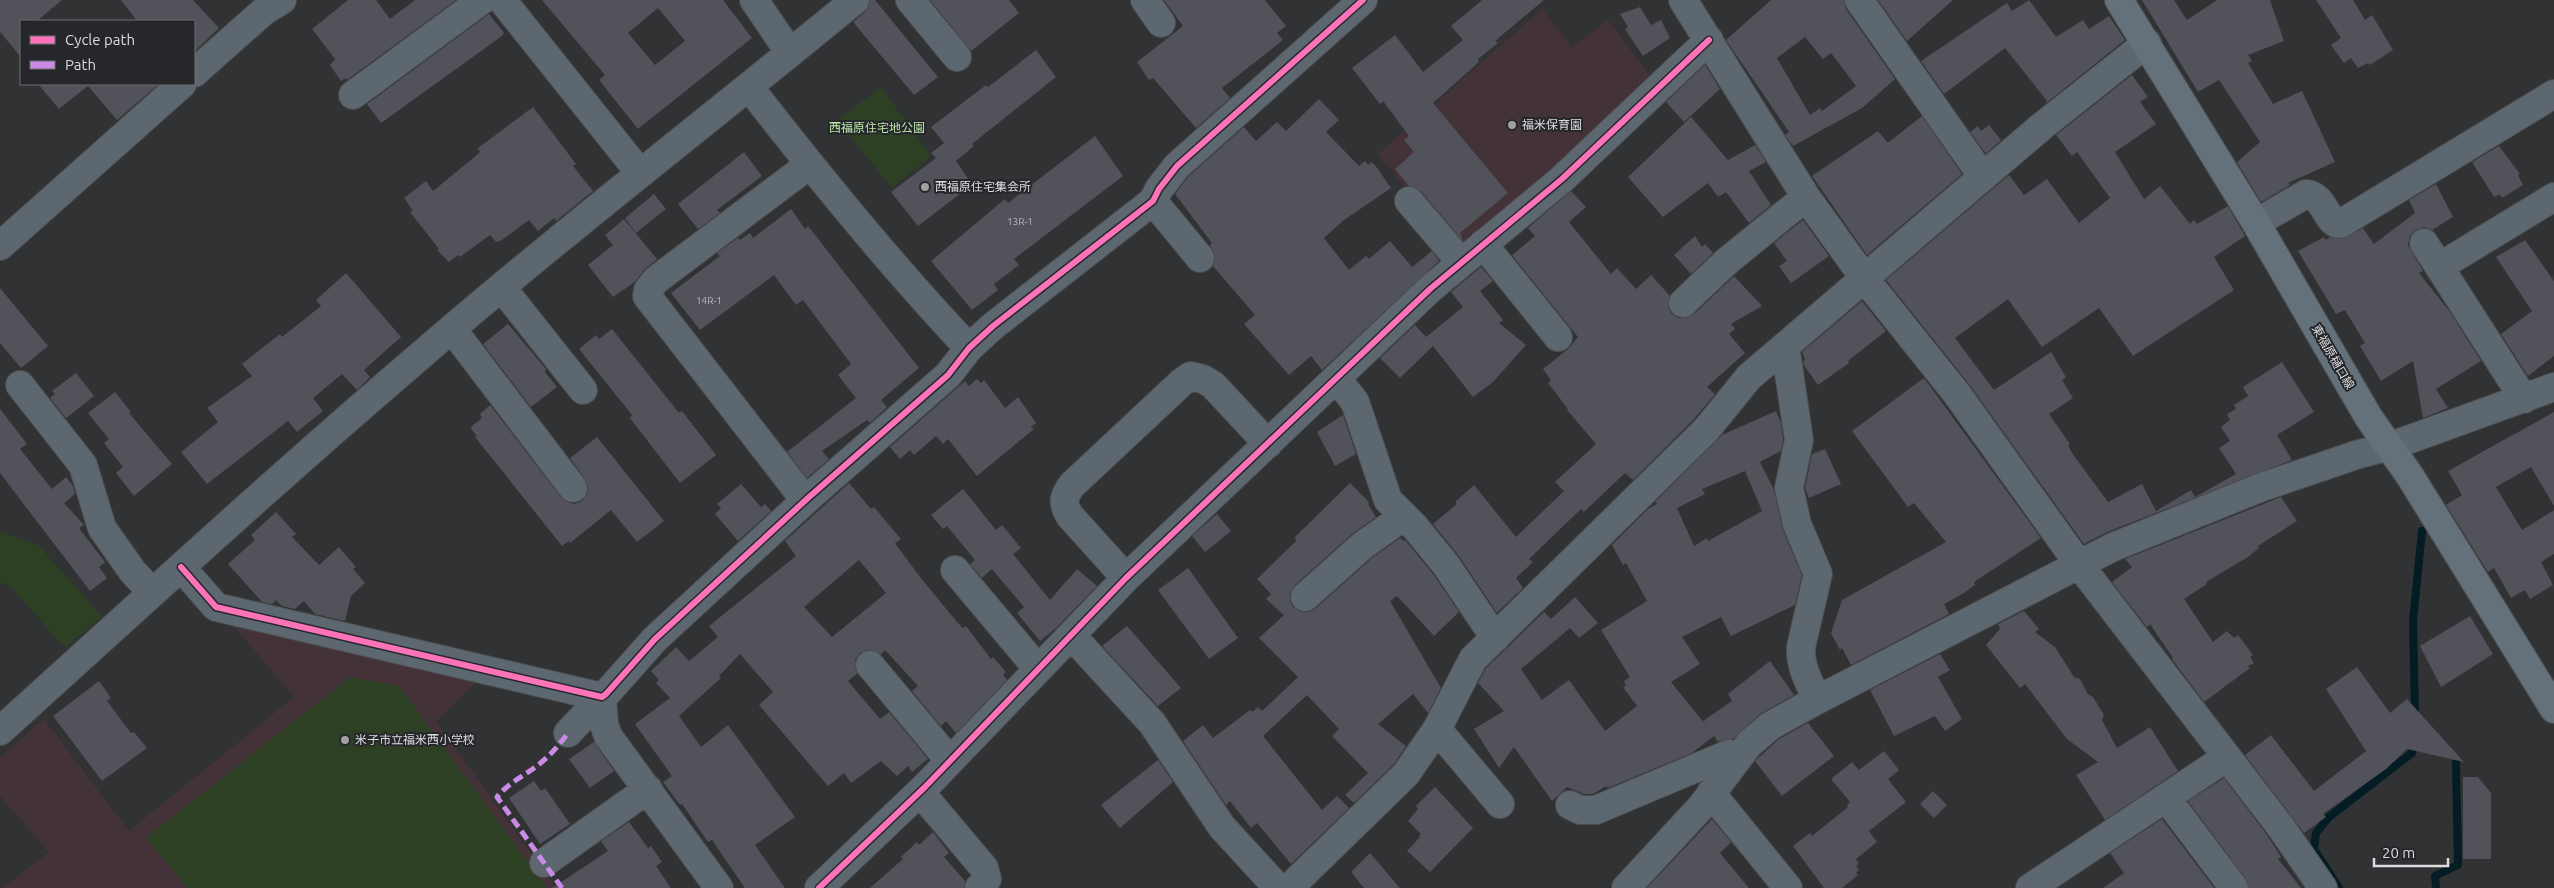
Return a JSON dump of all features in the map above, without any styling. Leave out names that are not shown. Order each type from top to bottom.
[{"type":"main road","name":"東福原樋口線","points":[[2119,0],[2256,223],[2369,418],[2391,446],[2554,709]]},
{"type":"street","points":[[195,72],[264,11],[282,0]]},
{"type":"street","points":[[353,96],[482,0]]},
{"type":"street","points":[[502,0],[640,173]]},
{"type":"street","points":[[754,0],[790,53]]},
{"type":"street","points":[[0,730],[181,566],[452,329],[640,173],[855,0]]},
{"type":"street","points":[[910,0],[957,57]]},
{"type":"street","points":[[1145,0],[1161,23]]},
{"type":"street","points":[[568,733],[655,639],[805,500],[948,375],[969,348],[993,326],[1153,201],[1158,189],[1177,166],[1363,0]]},
{"type":"street","points":[[1859,0],[1983,177]]},
{"type":"street","points":[[1696,5],[1709,40],[1806,197],[1865,279],[1957,394],[2078,563],[2280,826],[2324,888]]},
{"type":"street","points":[[819,888],[920,792],[1126,578],[1430,289],[1562,179],[1709,40]]},
{"type":"street","points":[[1289,888],[1406,774],[1437,729],[1473,659],[1706,430],[1749,377],[2041,127],[2146,43]]},
{"type":"street","points":[[0,246],[181,85]]},
{"type":"street","points":[[749,87],[809,164],[937,315],[969,348]]},
{"type":"street","points":[[2256,223],[2306,194],[2315,196],[2333,222],[2340,224],[2554,94]]},
{"type":"street","points":[[805,500],[647,296],[648,290],[656,280],[809,164]]},
{"type":"street","points":[[1683,303],[1726,262],[1806,197]]},
{"type":"street","points":[[2439,267],[2554,197]]},
{"type":"street","points":[[1153,201],[1200,258]]},
{"type":"street","points":[[1409,201],[1461,262]]},
{"type":"street","points":[[2424,243],[2524,399]]},
{"type":"street","points":[[1483,244],[1558,338]]},
{"type":"street","points":[[502,288],[583,390]]},
{"type":"street","points":[[452,329],[573,488]]},
{"type":"street","points":[[1785,346],[1799,440],[1789,488],[1797,524],[1818,574],[1800,656],[1805,674],[1817,700]]},
{"type":"street","points":[[1126,578],[1070,516],[1064,506],[1064,497],[1072,485],[1182,382],[1191,376],[1203,379],[1213,385],[1268,444]]},
{"type":"street","points":[[1336,379],[1355,402],[1388,500],[1446,565],[1495,638]]},
{"type":"street","points":[[20,385],[83,465],[102,528],[133,572],[152,592]]},
{"type":"street","points":[[1626,888],[1688,822],[1738,757],[1770,726],[1817,700],[2078,563],[2113,547],[2262,487],[2359,454],[2391,446],[2554,387]]},
{"type":"street","points":[[1305,597],[1362,546],[1404,516]]},
{"type":"street","points":[[181,566],[216,607],[602,697]]},
{"type":"street","points":[[955,570],[1038,669]]},
{"type":"street","points":[[1071,635],[1152,723],[1222,827],[1278,888]]},
{"type":"street","points":[[870,665],[950,761]]},
{"type":"street","points":[[602,697],[604,724],[608,736],[719,888]]},
{"type":"street","points":[[1437,729],[1500,804]]},
{"type":"street","points":[[1570,806],[1580,810],[1596,810],[1729,754],[1738,757]]},
{"type":"street","points":[[2030,888],[2167,799],[2227,757]]},
{"type":"street","points":[[544,863],[648,789]]},
{"type":"street","points":[[920,792],[984,868],[987,879],[979,888]]},
{"type":"street","points":[[1712,793],[1788,888]]},
{"type":"street","points":[[2167,799],[2234,888]]},
{"type":"shaded area","name":"福米保育園","points":[[1542,9],[1572,47],[1608,20],[1654,81],[1459,253],[1378,154]]},
{"type":"shaded area","name":"米子市立福米西小学校","points":[[227,618],[483,677],[436,721],[556,888],[2,888],[49,852],[0,796],[0,758],[44,719],[129,831],[294,697]]},
{"type":"green space","name":"西福原住宅地公園","points":[[881,87],[931,156],[892,188],[837,120]]},
{"type":"green space","points":[[0,532],[38,545],[102,616],[65,648],[12,588],[0,582]]},
{"type":"green space","name":"米子市立福米西小学校","points":[[350,677],[399,686],[547,888],[187,888],[146,838]]},
{"type":"building","points":[[0,0],[62,0],[38,20],[20,20],[20,56],[0,32]]},
{"type":"building","points":[[121,0],[193,0],[219,28],[195,51],[195,20],[136,20]]},
{"type":"building","points":[[348,0],[376,0],[390,19],[415,0],[456,0],[347,80],[346,78],[341,81],[330,65],[335,59],[312,29]]},
{"type":"building","points":[[542,0],[723,0],[752,38],[638,129],[599,80],[605,75]],"holes":[[[658,8],[685,41],[655,65],[628,33]]]},
{"type":"building","points":[[870,0],[875,0],[938,77],[914,95],[853,22],[865,12]]},
{"type":"building","points":[[930,0],[1009,0],[1019,13],[971,51]]},
{"type":"building","points":[[1164,0],[1265,0],[1286,26],[1277,33],[1283,40],[1222,88],[1230,98],[1196,128],[1153,78],[1149,80],[1137,62],[1183,26]]},
{"type":"building","points":[[1482,0],[1544,0],[1495,41],[1498,43],[1478,59],[1479,62],[1433,103],[1508,193],[1460,233],[1463,241],[1421,191],[1409,186],[1395,169],[1414,152],[1404,140],[1409,136],[1383,101],[1380,104],[1352,68],[1395,35],[1423,72],[1463,40],[1451,26]]},
{"type":"building","points":[[1771,0],[1844,0],[1846,9],[1895,79],[1862,108],[1793,146],[1785,135],[1789,132],[1726,40]],"holes":[[[1805,37],[1823,59],[1831,53],[1856,86],[1822,111],[1820,108],[1810,115],[1777,58]]]},
{"type":"building","points":[[1878,0],[1953,0],[1907,41]]},
{"type":"building","points":[[2029,0],[2056,37],[2083,20],[2089,29],[2109,16],[2125,40],[2045,104],[2047,101],[2005,48],[1944,94],[1921,61],[2007,3],[2012,11]]},
{"type":"building","points":[[2142,0],[2174,0],[2187,20],[2217,0],[2270,0],[2284,41],[2248,55],[2252,61],[2248,63],[2273,104],[2302,91],[2335,162],[2288,183],[2290,185],[2261,202],[2237,162],[2260,142],[2219,80],[2198,92]]},
{"type":"building","points":[[2316,0],[2353,0],[2365,20],[2372,15],[2393,50],[2370,65],[2368,63],[2358,68],[2351,58],[2344,63],[2331,45],[2341,38]]},
{"type":"building","points":[[1640,7],[1651,25],[1661,20],[1670,38],[1643,56],[1625,29],[1628,27],[1620,14]]},
{"type":"building","points":[[489,14],[504,33],[502,36],[381,123],[367,104]]},
{"type":"building","points":[[1036,50],[1056,77],[972,144],[974,146],[956,161],[969,180],[969,187],[918,226],[891,192],[936,158],[931,153],[944,143],[931,127]]},
{"type":"building","points":[[1705,65],[1720,89],[1684,122],[1666,102]]},
{"type":"building","points":[[2132,75],[2148,97],[2140,102],[2156,124],[2115,152],[2144,199],[2160,186],[2190,224],[2194,220],[2197,224],[2228,206],[2245,236],[2214,257],[2234,290],[2133,356],[2099,308],[2042,347],[2008,299],[1955,338],[1994,390],[2051,352],[2066,377],[2062,380],[2073,398],[2049,414],[2070,444],[2068,445],[2072,453],[2108,502],[2142,484],[2156,511],[2191,490],[2195,497],[2236,474],[2219,448],[2230,441],[2221,427],[2230,420],[2227,414],[2236,409],[2234,405],[2248,396],[2243,387],[2282,362],[2314,412],[2277,435],[2292,460],[2107,532],[2084,544],[1969,384],[1886,280],[2009,175],[2024,195],[2047,179],[2079,223],[2110,198],[2077,152],[2072,156],[2056,135]]},
{"type":"building","points":[[39,85],[158,85],[117,120],[88,86],[59,109]]},
{"type":"building","points":[[1319,99],[1339,120],[1326,132],[1359,166],[1365,161],[1368,165],[1371,162],[1375,165],[1391,188],[1344,220],[1324,238],[1349,270],[1366,256],[1369,259],[1390,241],[1412,267],[1432,251],[1439,261],[1322,370],[1311,356],[1289,375],[1244,324],[1255,315],[1213,266],[1215,256],[1210,245],[1212,243],[1175,194],[1188,177],[1244,127],[1256,141],[1277,122],[1286,131]]},
{"type":"building","points":[[533,107],[576,164],[573,166],[593,191],[556,221],[554,218],[538,231],[529,220],[502,240],[496,242],[490,235],[460,257],[458,255],[449,262],[437,250],[439,249],[410,212],[413,211],[404,198],[426,181],[433,191],[478,154],[480,152],[478,148]]},
{"type":"building","points":[[1922,116],[1962,174],[1867,255],[1812,176],[1878,131],[1889,142]]},
{"type":"building","points":[[1691,117],[1728,160],[1755,145],[1766,162],[1749,171],[1771,205],[1749,223],[1726,192],[1718,197],[1708,183],[1663,217],[1628,177]]},
{"type":"building","points":[[1989,125],[2001,140],[1986,154],[1970,132],[1978,126],[1981,131]]},
{"type":"building","points":[[1095,136],[1123,176],[1014,259],[1019,265],[994,284],[998,290],[972,310],[931,261],[1005,199],[1008,203]]},
{"type":"building","points":[[2499,146],[2520,174],[2518,175],[2523,185],[2502,198],[2500,194],[2494,197],[2472,162]]},
{"type":"building","points":[[744,152],[762,176],[717,210],[720,213],[698,229],[678,204]]},
{"type":"building","points":[[2436,184],[2453,217],[2432,230],[2424,227],[2416,230],[2410,235],[2408,245],[2423,271],[2419,273],[2450,312],[2481,361],[2436,389],[2448,408],[2423,418],[2413,361],[2381,381],[2360,346],[2365,343],[2345,310],[2336,314],[2298,251],[2324,237],[2326,240],[2330,237],[2343,239],[2363,228],[2374,244],[2415,213],[2409,200]]},
{"type":"building","points":[[1571,191],[1586,207],[1569,222],[1611,274],[1617,268],[1636,289],[1651,275],[1670,296],[1668,307],[1671,313],[1678,318],[1686,318],[1694,314],[1734,276],[1762,306],[1731,324],[1735,329],[1729,334],[1745,353],[1707,387],[1715,394],[1694,419],[1633,480],[1625,473],[1584,512],[1581,509],[1529,559],[1533,562],[1516,578],[1523,588],[1497,613],[1459,556],[1433,524],[1457,504],[1455,502],[1474,485],[1516,537],[1564,491],[1555,482],[1596,444],[1567,410],[1548,383],[1551,380],[1543,369],[1568,349],[1578,337],[1512,255],[1535,236],[1528,228]]},
{"type":"building","points":[[654,194],[666,209],[636,233],[625,218]]},
{"type":"building","points":[[791,209],[805,229],[808,226],[919,368],[881,400],[887,407],[870,423],[867,420],[822,451],[829,459],[807,478],[787,452],[856,398],[838,375],[851,364],[803,300],[796,305],[774,275],[700,330],[671,293],[720,256],[717,253],[738,238],[740,240],[750,233],[753,238]]},
{"type":"building","points":[[624,219],[657,259],[644,270],[635,282],[613,297],[588,265],[613,245],[605,235]]},
{"type":"building","points":[[1803,220],[1829,256],[1791,283],[1779,266],[1787,261],[1774,243]]},
{"type":"building","points":[[1695,236],[1702,247],[1705,244],[1713,253],[1691,274],[1674,255]]},
{"type":"building","points":[[2525,240],[2554,281],[2554,356],[2528,376],[2501,334],[2532,311],[2496,257]]},
{"type":"building","points":[[1481,267],[1493,281],[1480,291],[1503,320],[1499,323],[1526,345],[1493,382],[1473,397],[1433,346],[1400,378],[1380,358],[1415,325],[1426,337],[1463,307],[1451,292]]},
{"type":"building","points":[[346,273],[401,337],[364,370],[370,377],[357,390],[342,374],[313,398],[323,411],[297,432],[288,421],[207,484],[181,452],[218,422],[207,408],[252,376],[242,364],[280,334],[282,337],[321,306],[316,300]]},
{"type":"building","points":[[0,288],[48,346],[21,368],[0,343]]},
{"type":"building","points":[[1862,301],[1886,331],[1848,361],[1849,363],[1818,385],[1803,364],[1805,359],[1802,352]]},
{"type":"building","points":[[508,324],[546,369],[545,372],[557,387],[531,407],[483,344]]},
{"type":"building","points":[[612,329],[679,413],[682,411],[716,455],[680,483],[630,418],[632,415],[579,349],[596,335],[599,339]]},
{"type":"building","points":[[76,373],[94,396],[66,418],[50,398],[55,394],[52,391]]},
{"type":"building","points":[[1924,378],[2041,538],[1974,582],[1975,585],[1964,593],[1944,604],[1949,614],[1851,665],[1831,633],[1842,600],[1946,542],[1914,503],[1908,507],[1852,431]]},
{"type":"building","points":[[977,379],[981,383],[984,380],[1005,408],[1018,397],[1036,423],[1031,427],[1034,429],[977,476],[948,439],[943,444],[936,436],[914,455],[910,450],[900,459],[890,447],[965,381],[969,386]]},
{"type":"building","points":[[115,392],[131,412],[129,413],[172,464],[134,496],[116,473],[123,467],[104,443],[109,439],[88,413]]},
{"type":"building","points":[[490,405],[561,497],[567,502],[574,504],[582,501],[587,494],[588,487],[585,479],[570,458],[597,437],[664,521],[637,542],[611,510],[570,543],[569,541],[562,546],[475,437],[477,436],[471,429],[472,426],[482,418],[480,414]]},
{"type":"building","points":[[0,409],[27,444],[20,449],[52,489],[66,477],[73,486],[75,494],[64,503],[84,525],[79,528],[105,562],[99,567],[107,578],[90,591],[0,473]]},
{"type":"building","points":[[1776,411],[1781,423],[1783,440],[1781,451],[1760,462],[1774,490],[1783,530],[1802,575],[1795,605],[1731,636],[1721,617],[1682,637],[1700,664],[1671,682],[1713,734],[1703,721],[1732,701],[1728,694],[1770,661],[1794,695],[1760,714],[1733,739],[1718,742],[1714,736],[1692,753],[1608,788],[1606,786],[1593,794],[1584,794],[1567,787],[1552,801],[1514,747],[1499,768],[1474,729],[1504,711],[1478,683],[1486,668],[1544,612],[1551,619],[1575,597],[1598,623],[1579,638],[1570,628],[1521,669],[1542,700],[1569,680],[1605,731],[1637,706],[1623,687],[1626,685],[1624,681],[1630,677],[1601,630],[1647,601],[1626,563],[1623,565],[1612,545],[1648,509],[1657,504],[1655,502],[1722,435]],"holes":[[[1745,471],[1762,511],[1708,541],[1707,538],[1694,546],[1677,508],[1705,494],[1702,489]]]},
{"type":"building","points":[[2554,412],[2554,506],[2531,467],[2496,487],[2522,530],[2554,510],[2554,554],[2541,562],[2553,585],[2530,599],[2525,590],[2511,598],[2494,568],[2488,572],[2446,505],[2462,495],[2448,471]]},
{"type":"building","points":[[1343,415],[1356,454],[1335,466],[1317,432]]},
{"type":"building","points":[[1825,449],[1841,484],[1809,498],[1805,488],[1812,454]]},
{"type":"building","points":[[849,483],[871,509],[874,507],[901,539],[895,543],[920,577],[957,622],[963,628],[966,626],[991,659],[993,657],[1006,672],[1003,675],[1007,680],[956,733],[946,721],[941,726],[912,691],[918,686],[885,650],[881,654],[868,650],[860,653],[855,660],[857,674],[848,681],[880,719],[889,712],[928,759],[912,772],[908,766],[897,776],[881,761],[851,783],[844,773],[828,786],[759,705],[773,692],[740,654],[719,676],[721,678],[679,716],[701,747],[728,725],[795,817],[755,845],[785,888],[745,888],[712,840],[708,842],[682,804],[680,805],[663,782],[672,776],[635,724],[670,698],[656,683],[659,680],[651,671],[676,647],[689,661],[718,637],[709,626],[796,556],[785,541]],"holes":[[[859,560],[886,593],[832,637],[804,607]]]},
{"type":"building","points":[[1350,483],[1369,502],[1368,504],[1376,517],[1352,534],[1295,585],[1290,593],[1290,601],[1293,607],[1301,612],[1309,612],[1315,609],[1372,558],[1400,538],[1405,540],[1433,574],[1459,612],[1434,636],[1397,596],[1390,601],[1441,688],[1428,713],[1413,694],[1378,724],[1406,746],[1394,764],[1354,803],[1345,795],[1368,773],[1332,736],[1339,729],[1307,695],[1263,736],[1322,810],[1337,796],[1349,808],[1291,864],[1257,823],[1251,828],[1230,801],[1226,805],[1183,741],[1203,725],[1213,738],[1250,710],[1252,712],[1258,707],[1262,711],[1298,677],[1259,638],[1284,615],[1266,599],[1271,594],[1257,579],[1296,541],[1295,537]]},
{"type":"building","points":[[741,484],[761,507],[765,504],[771,511],[738,541],[715,514],[721,508],[717,504]]},
{"type":"building","points":[[963,489],[996,530],[1002,525],[1021,548],[1013,554],[1050,600],[1077,569],[1097,586],[1056,628],[1040,641],[1017,613],[1024,607],[992,569],[982,578],[970,564],[975,560],[947,526],[943,529],[931,515]]},
{"type":"building","points":[[2281,497],[2297,521],[2258,546],[2259,548],[2248,557],[2206,582],[2207,584],[2184,599],[2213,642],[2227,631],[2234,638],[2238,635],[2253,655],[2250,657],[2254,663],[2248,666],[2250,668],[2204,702],[2172,659],[2150,624],[2147,627],[2112,582],[2132,567],[2125,559]]},
{"type":"building","points":[[276,512],[296,534],[292,537],[319,565],[339,547],[356,567],[353,569],[365,583],[351,596],[345,621],[315,614],[304,601],[295,609],[282,606],[276,600],[272,604],[262,602],[228,564],[255,540],[251,535]]},
{"type":"building","points":[[1217,514],[1231,531],[1205,552],[1192,536]]},
{"type":"building","points":[[1188,568],[1238,638],[1209,659],[1158,590]]},
{"type":"building","points":[[2024,611],[2039,629],[2035,632],[2055,647],[2074,677],[2080,679],[2088,694],[2093,697],[2104,715],[2102,720],[2117,748],[2150,727],[2178,771],[2105,820],[2076,775],[2098,762],[2067,739],[2025,684],[2020,688],[1986,645],[2000,629],[1998,624]]},
{"type":"building","points":[[2470,616],[2493,654],[2441,687],[2420,646]]},
{"type":"building","points":[[1127,626],[1181,688],[1158,706],[1102,646]]},
{"type":"building","points":[[1940,654],[1950,670],[1938,677],[1962,719],[1945,731],[1935,716],[1894,736],[1870,690]]},
{"type":"building","points":[[2357,667],[2390,713],[2407,699],[2464,762],[2407,749],[2386,769],[2323,814],[2326,817],[2304,833],[2245,755],[2271,735],[2314,791],[2366,751],[2326,689]]},
{"type":"building","points":[[99,681],[111,698],[107,701],[131,733],[134,732],[147,748],[102,781],[53,716]]},
{"type":"building","points":[[1808,723],[1834,756],[1782,796],[1755,761],[1779,739]]},
{"type":"building","points":[[594,742],[614,771],[590,788],[569,759]]},
{"type":"building","points":[[1884,751],[1899,770],[1888,779],[1906,802],[1869,831],[1877,842],[1856,859],[1859,864],[1856,866],[1859,870],[1856,873],[1858,875],[1842,888],[1824,888],[1793,846],[1810,833],[1812,836],[1848,807],[1847,805],[1850,802],[1831,779],[1852,762],[1859,770]]},
{"type":"building","points":[[1158,760],[1173,782],[1120,828],[1101,805]]},
{"type":"building","points":[[2463,777],[2478,777],[2491,793],[2491,859],[2463,859]]},
{"type":"building","points":[[2224,778],[2267,835],[2281,857],[2278,859],[2301,888],[2249,888],[2246,879],[2188,801]]},
{"type":"building","points":[[534,781],[541,791],[545,788],[570,824],[540,844],[509,798]]},
{"type":"building","points":[[1435,787],[1473,828],[1430,872],[1407,851],[1421,834],[1408,821],[1418,809],[1416,806]]},
{"type":"building","points":[[1933,791],[1947,805],[1934,818],[1920,804]]},
{"type":"building","points":[[1712,819],[1731,842],[1720,853],[1749,888],[1647,888]]},
{"type":"building","points":[[2162,819],[2214,888],[2103,888],[2124,873],[2110,853]]},
{"type":"building","points":[[629,822],[648,848],[651,846],[662,862],[656,866],[671,888],[552,888],[608,851],[601,841]]},
{"type":"building","points":[[933,832],[949,853],[944,857],[965,881],[964,888],[870,888],[903,859],[901,857],[917,842],[919,845]]},
{"type":"building","points":[[1370,853],[1400,888],[1364,888],[1351,872]]},
{"type":"waterway","points":[[2415,716],[2413,621],[2422,531]]},
{"type":"waterway","points":[[2339,888],[2314,849],[2316,833],[2329,817],[2412,753],[2414,740]]},
{"type":"waterway","points":[[2436,888],[2435,876],[2458,865],[2456,763]]},
{"type":"marked path","points":[[562,888],[497,797],[546,758],[568,733]]},
{"type":"cycle path","points":[[181,567],[216,607],[602,697],[655,639],[808,498],[948,375],[969,348],[993,326],[1153,201],[1159,189],[1177,166],[1363,0]]},
{"type":"cycle path","points":[[819,888],[925,787],[1126,578],[1430,289],[1562,179],[1709,40]]},
{"type":"place","name":"福米保育園","points":[[1512,125]]},
{"type":"place","name":"西福原住宅集会所","points":[[925,187]]},
{"type":"place","name":"米子市立福米西小学校","points":[[345,740]]}]
